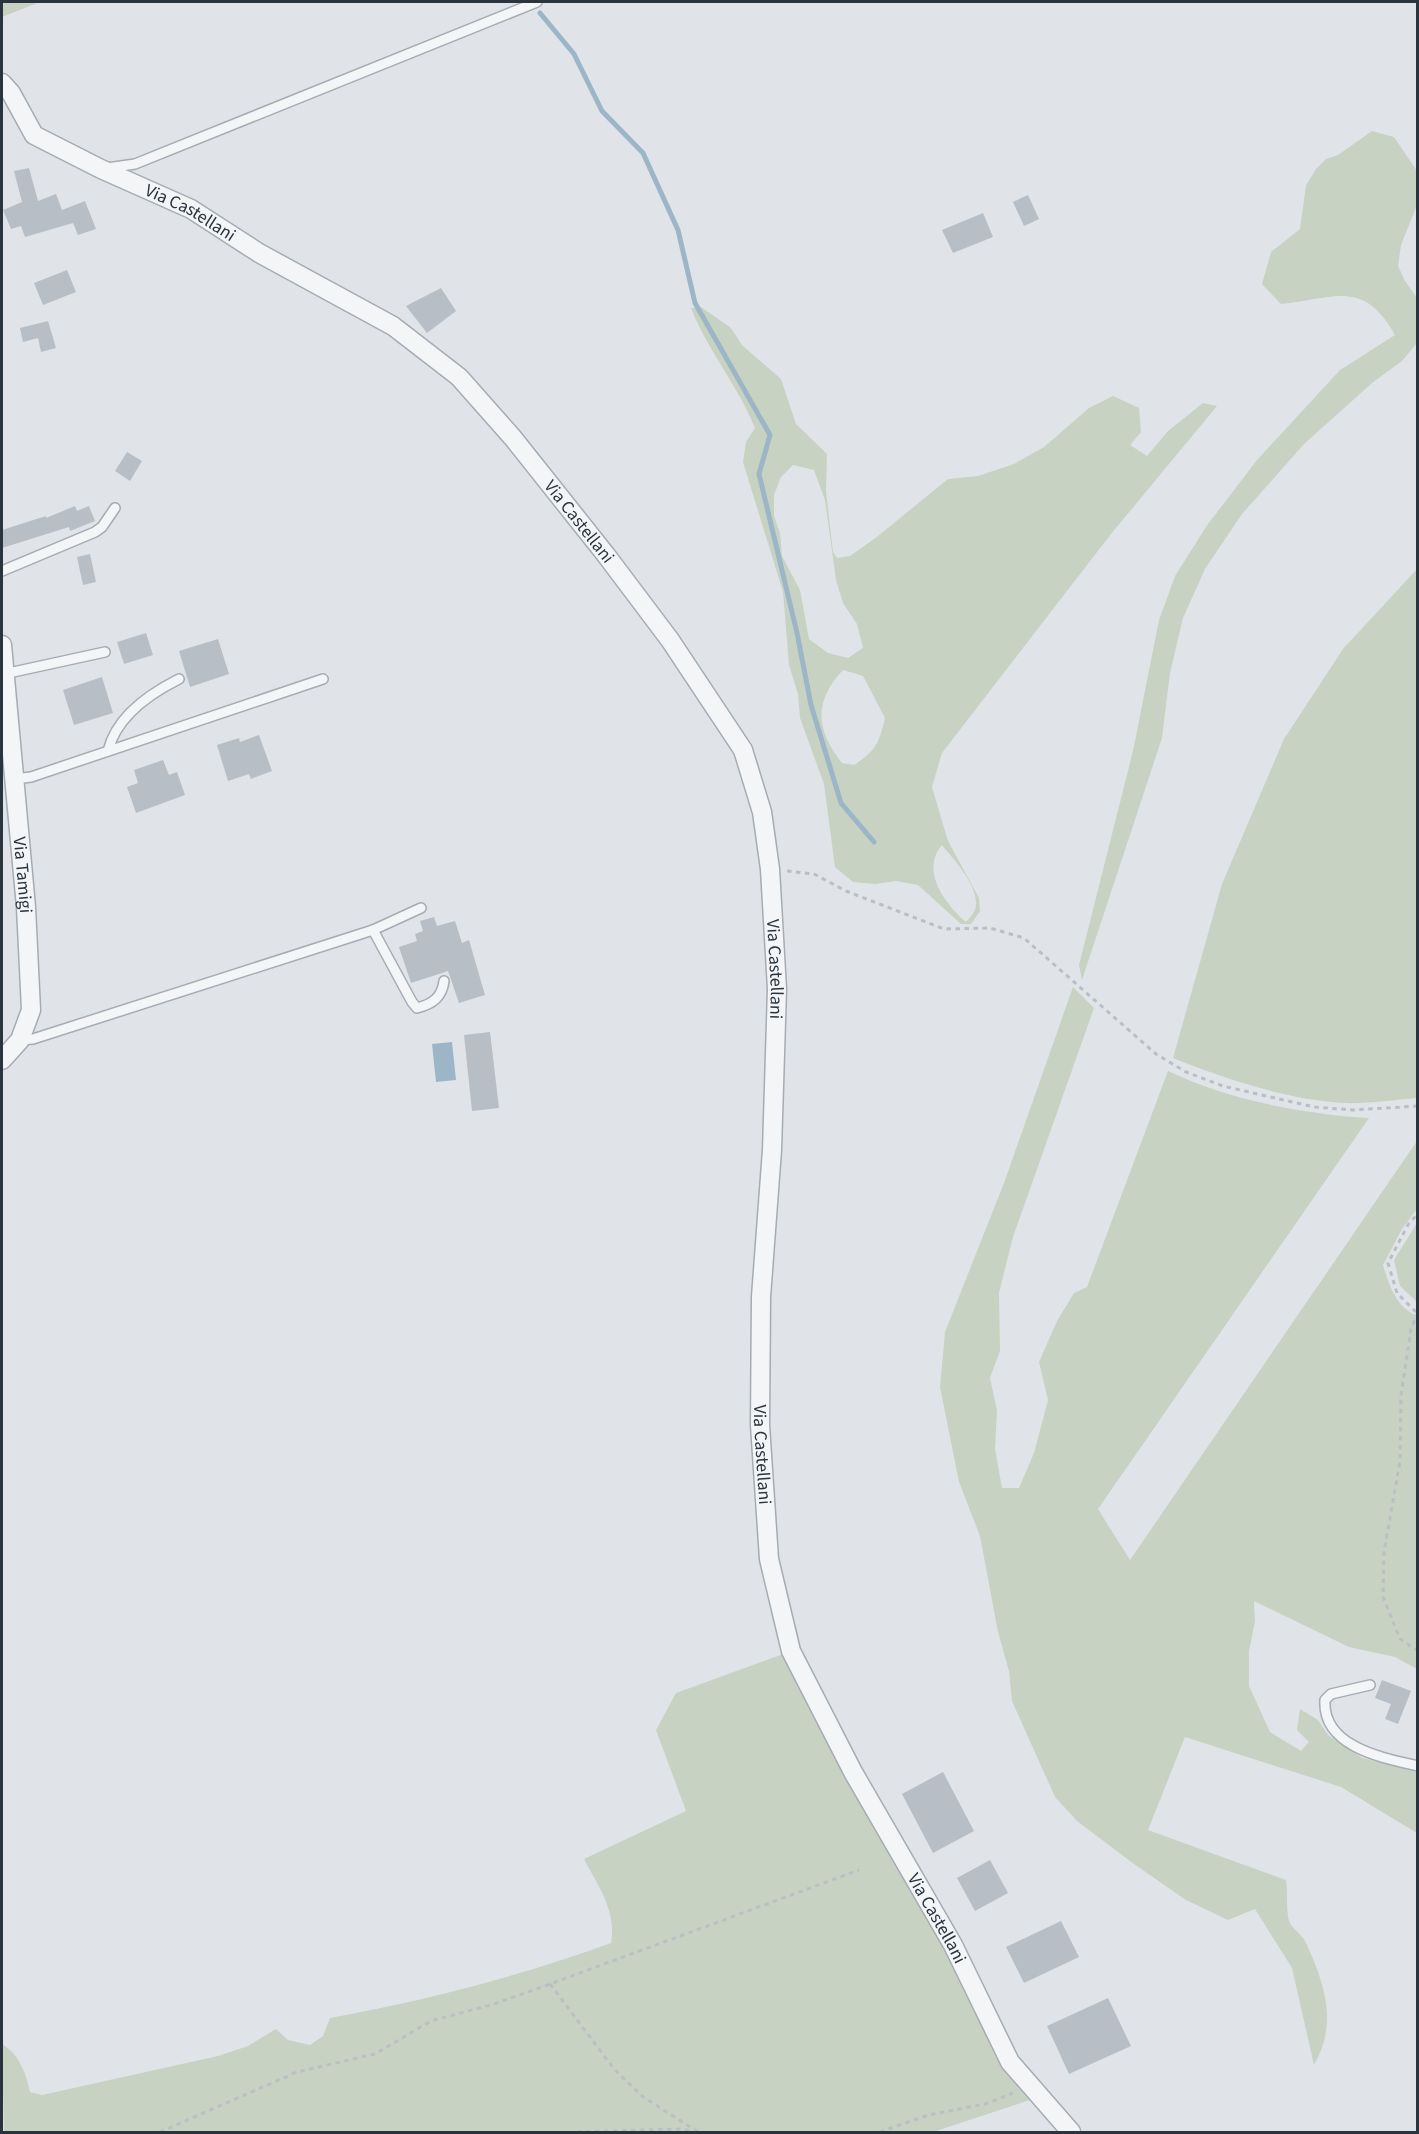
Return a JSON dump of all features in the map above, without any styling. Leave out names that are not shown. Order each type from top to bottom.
[{"type":"street","name":"Via Castellani","points":[[2,83],[11,93],[34,135],[101,169],[191,209],[259,253],[393,326],[459,377],[513,438],[606,555],[670,640],[743,750],[762,812],[770,869],[777,989],[772,1150],[761,1297],[760,1425],[770,1559],[791,1651],[853,1772],[953,1945],[1010,2062],[1071,2133]]},
{"type":"street","name":"Via Tamigi","points":[[2,1060],[14,1050],[20,1040],[31,1010],[26,907],[3,659]]},
{"type":"lane","points":[[101,169],[135,164],[537,2]]},
{"type":"lane","points":[[2,571],[95,532],[102,528],[115,508]]},
{"type":"lane","points":[[3,659],[105,652]]},
{"type":"lane","points":[[108,751],[111,738],[128,716],[152,693],[179,679]]},
{"type":"lane","points":[[14,780],[31,777],[323,679]]},
{"type":"lane","points":[[20,1040],[33,1039],[373,930],[421,908]]},
{"type":"lane","points":[[373,930],[417,1008],[435,1001],[442,991],[444,981]]},
{"type":"lane","points":[[1370,1685],[1331,1694],[1325,1700],[1328,1721],[1342,1737],[1357,1748],[1418,1766]]},
{"type":"path","points":[[770,869],[814,874],[846,891],[944,929],[990,928],[1024,938],[1156,1054],[1186,1072],[1223,1086],[1314,1107],[1353,1110],[1418,1106]]},
{"type":"path","points":[[1418,1214],[1409,1223],[1388,1263],[1397,1293],[1417,1312],[1401,1395],[1400,1461],[1384,1552],[1383,1597],[1400,1640],[1418,1651]]},
{"type":"path","points":[[159,2133],[297,2072],[375,2054],[431,2021],[494,2004],[859,1870]]},
{"type":"path","points":[[550,1984],[614,2069],[642,2096],[699,2132]]},
{"type":"path","points":[[880,2133],[928,2115],[985,2104],[1030,2086]]},
{"type":"path","points":[[578,2133],[682,2129],[699,2132]]},
{"type":"green space","points":[[2,2],[40,2],[2,17]]},
{"type":"green space","points":[[1372,131],[1394,137],[1417,171],[1417,205],[1401,245],[1398,266],[1417,298],[1417,343],[1402,361],[1372,383],[1304,444],[1242,514],[1205,569],[1183,618],[1170,673],[1162,738],[1082,980],[1079,965],[1133,751],[1159,620],[1175,576],[1208,524],[1257,460],[1340,370],[1395,335],[1383,317],[1371,305],[1359,299],[1346,296],[1281,304],[1262,284],[1271,252],[1300,229],[1306,185],[1316,169],[1326,159],[1338,155]]},
{"type":"green space","points":[[701,307],[731,328],[742,345],[781,379],[796,424],[827,454],[826,491],[833,552],[837,558],[850,556],[948,479],[978,476],[1014,464],[1044,447],[1089,408],[1113,396],[1139,408],[1141,432],[1130,445],[1147,456],[1168,431],[1203,403],[1217,406],[1111,534],[942,753],[932,787],[948,841],[979,898],[980,911],[971,924],[961,924],[918,885],[896,881],[875,884],[853,882],[835,867],[824,784],[800,718],[798,694],[789,665],[783,592],[743,462],[746,442],[755,428],[691,308]],"holes":[[[793,465],[814,470],[825,500],[836,580],[843,603],[857,624],[863,648],[848,658],[828,653],[809,639],[800,590],[782,556],[780,533],[774,516],[774,495],[781,477]],[[843,670],[863,676],[885,718],[876,746],[854,765],[842,763],[833,751],[823,728],[823,705],[833,682]],[[942,845],[972,887],[976,908],[966,922],[950,906],[938,886],[934,876],[936,855]]]},
{"type":"green space","points":[[1417,569],[1417,1098],[1352,1103],[1321,1101],[1278,1093],[1173,1058],[1222,884],[1284,739],[1343,649]]},
{"type":"green space","points":[[1073,987],[1094,1008],[1013,1237],[999,1293],[1000,1351],[990,1378],[997,1410],[995,1449],[1002,1488],[1019,1488],[1034,1453],[1048,1400],[1039,1362],[1057,1321],[1074,1293],[1087,1287],[1168,1071],[1216,1090],[1266,1104],[1318,1113],[1369,1118],[1098,1509],[1130,1560],[1417,1141],[1417,1209],[1402,1229],[1383,1265],[1391,1288],[1399,1301],[1417,1316],[1417,1669],[1395,1657],[1349,1647],[1254,1601],[1255,1621],[1249,1651],[1249,1686],[1270,1732],[1301,1751],[1309,1742],[1297,1730],[1300,1709],[1318,1720],[1328,1735],[1363,1758],[1417,1772],[1417,1833],[1341,1787],[1185,1737],[1148,1830],[1286,1880],[1289,1921],[1306,1943],[1319,1974],[1326,2004],[1326,2034],[1314,2065],[1292,1968],[1255,1909],[1228,1920],[1186,1900],[1077,1821],[1055,1797],[1012,1701],[1009,1671],[998,1632],[980,1536],[959,1482],[940,1387],[945,1332],[1004,1183]]},
{"type":"green space","points":[[1417,1223],[1417,1302],[1400,1286],[1394,1260]]},
{"type":"green space","points":[[786,1653],[1036,2098],[933,2132],[4,2132],[2,2044],[13,2053],[21,2065],[30,2092],[42,2095],[218,2056],[248,2046],[276,2029],[288,2040],[310,2045],[323,2036],[330,2018],[401,2004],[472,1986],[611,1943],[609,1909],[584,1859],[686,1811],[656,1730],[676,1693]]},
{"type":"water","points":[[452,1042],[456,1080],[436,1082],[432,1044]]},
{"type":"building","points":[[29,168],[38,201],[56,194],[62,210],[85,201],[96,229],[78,235],[73,223],[25,237],[21,226],[11,229],[3,210],[22,202],[14,171]]},
{"type":"building","points":[[1028,195],[1039,219],[1024,226],[1013,202]]},
{"type":"building","points":[[983,213],[993,237],[953,253],[942,230]]},
{"type":"building","points":[[67,270],[76,292],[43,305],[34,283]]},
{"type":"building","points":[[441,288],[456,311],[427,333],[406,306]]},
{"type":"building","points":[[48,321],[56,348],[41,352],[38,338],[23,342],[20,328]]},
{"type":"building","points":[[127,452],[142,461],[130,481],[115,471]]},
{"type":"building","points":[[75,506],[77,511],[89,506],[95,521],[70,531],[69,527],[2,548],[2,530],[46,516],[46,518]]},
{"type":"building","points":[[90,554],[96,582],[83,585],[77,557]]},
{"type":"building","points":[[146,633],[153,655],[124,664],[117,642]]},
{"type":"building","points":[[218,639],[229,674],[190,687],[179,651]]},
{"type":"building","points":[[102,677],[113,713],[74,725],[63,690]]},
{"type":"building","points":[[259,735],[272,771],[251,779],[249,774],[228,781],[217,745],[239,738],[240,742]]},
{"type":"building","points":[[163,760],[169,775],[177,772],[185,795],[136,813],[127,787],[138,783],[134,770]]},
{"type":"building","points":[[434,917],[437,926],[455,921],[462,943],[469,940],[485,995],[459,1003],[448,971],[411,983],[399,947],[417,941],[415,934],[423,931],[420,921]]},
{"type":"building","points":[[490,1032],[499,1108],[472,1111],[464,1035]]},
{"type":"building","points":[[1382,1680],[1411,1691],[1398,1724],[1385,1719],[1391,1704],[1375,1698]]},
{"type":"building","points":[[943,1772],[974,1831],[933,1853],[902,1794]]},
{"type":"building","points":[[990,1860],[1008,1893],[975,1911],[957,1878]]},
{"type":"building","points":[[1061,1921],[1079,1957],[1024,1983],[1006,1947]]},
{"type":"building","points":[[1108,1998],[1131,2046],[1069,2074],[1047,2026]]},
{"type":"waterway","points":[[540,13],[574,54],[602,111],[643,153],[678,230],[695,303],[770,435],[759,474],[797,633],[811,705],[841,803],[874,842]]}]
